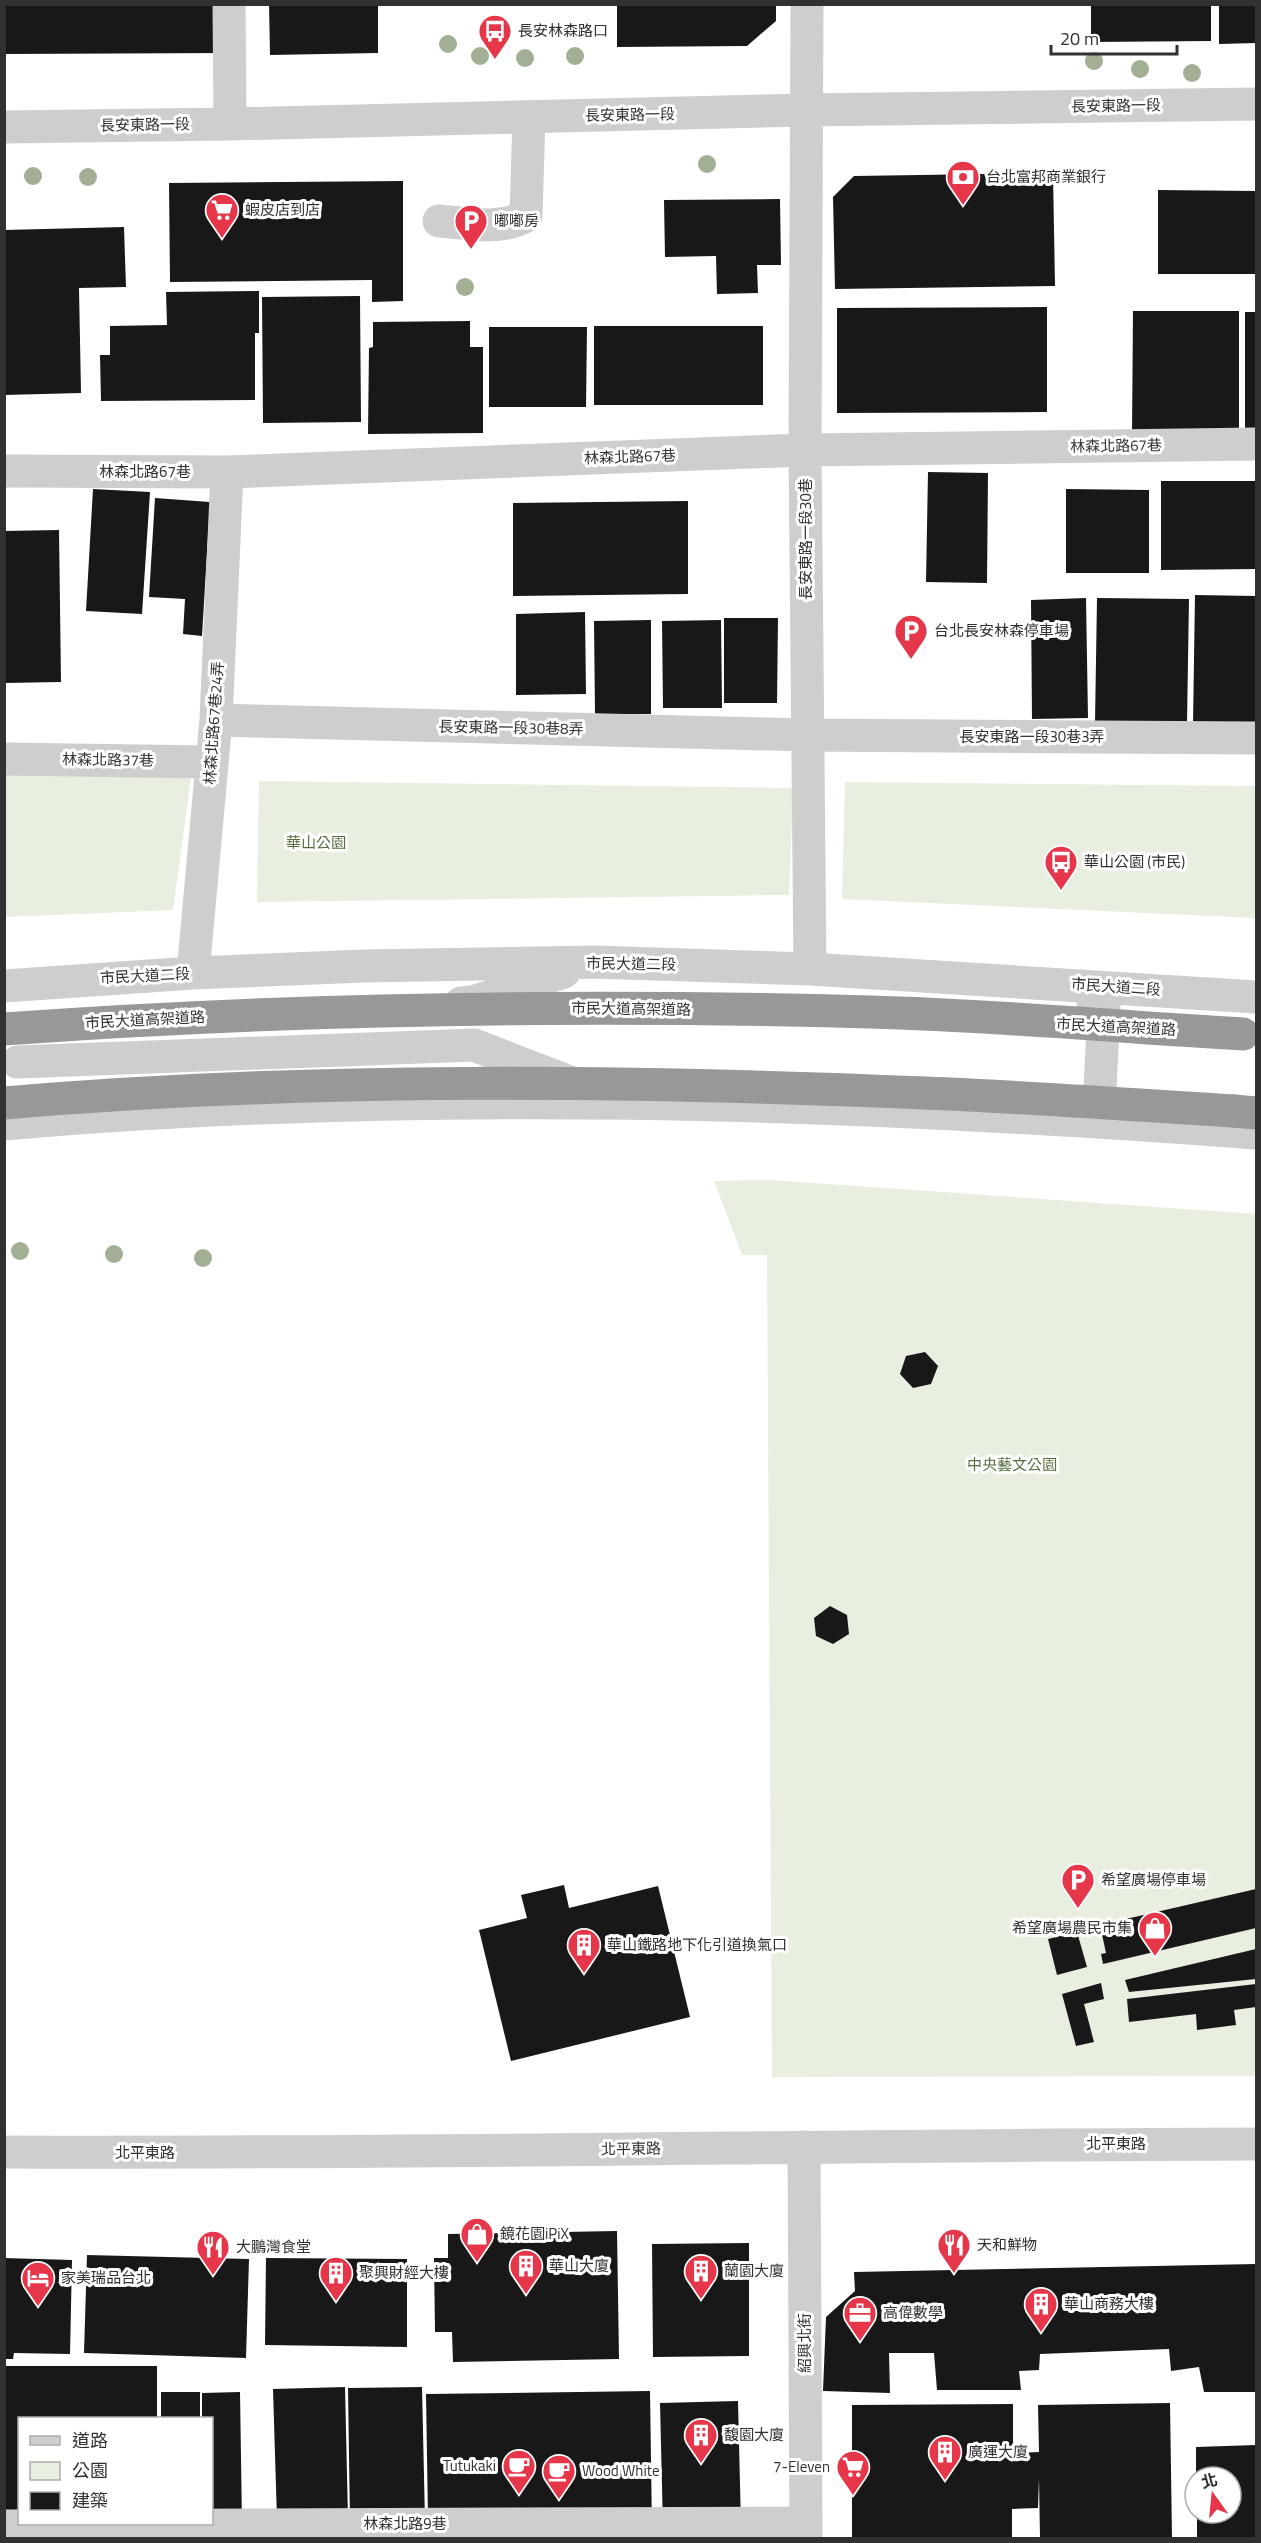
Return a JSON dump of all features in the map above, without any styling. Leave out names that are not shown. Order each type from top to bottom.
[{"type":"highway","name":"市民大道高架道路","points":[[14,1025],[267,1014],[532,1008],[873,1012],[1257,1035]]},
{"type":"highway","points":[[4,1103],[117,1093],[282,1087],[520,1084],[722,1086],[915,1093],[1257,1113]]},
{"type":"street","points":[[229,4],[230,124]]},
{"type":"street","name":"長安東路一段30巷","points":[[807,4],[805,450],[810,969]]},
{"type":"street","name":"長安東路一段","points":[[4,127],[806,110],[1257,104]]},
{"type":"street","points":[[439,221],[499,225],[514,223],[526,216],[529,117]]},
{"type":"street","name":"林森北路67巷","points":[[4,471],[227,472],[805,450],[1257,444]]},
{"type":"street","name":"林森北路67巷24弄","points":[[193,973],[216,720],[227,472]]},
{"type":"street","name":"長安東路一段30巷8弄","points":[[216,720],[807,735]]},
{"type":"street","name":"長安東路一段30巷3弄","points":[[807,735],[1257,738]]},
{"type":"street","name":"林森北路37巷","points":[[4,759],[211,762]]},
{"type":"street","points":[[14,1025],[473,1002],[594,962]]},
{"type":"street","name":"市民大道二段","points":[[4,986],[193,973],[364,966],[594,962],[810,969],[1257,997]]},
{"type":"street","points":[[1056,1120],[1099,1108],[1104,1008],[1061,984]]},
{"type":"street","points":[[1147,1125],[1113,1108],[1117,1009],[1157,990]]},
{"type":"street","points":[[17,1062],[474,1045],[626,1105]]},
{"type":"street","points":[[4,1124],[87,1117],[292,1106],[626,1105],[777,1106],[1257,1132]]},
{"type":"street","name":"北平東路","points":[[4,2152],[279,2153],[1257,2144]]},
{"type":"street","name":"紹興北街","points":[[804,2147],[806,2531]]},
{"type":"street","name":"林森北路9巷","points":[[4,2526],[806,2531]]},
{"type":"green space","points":[[4,764],[192,770],[173,910],[5,917]]},
{"type":"green space","name":"華山公園","points":[[259,781],[793,788],[789,895],[257,902]]},
{"type":"green space","points":[[845,782],[1256,786],[1256,918],[842,899]]},
{"type":"green space","name":"中央藝文公園","points":[[770,1180],[1256,1214],[1256,2076],[772,2077],[767,1255],[742,1255],[714,1181]]},
{"type":"building","points":[[4,4],[228,4],[228,53],[4,54]]},
{"type":"building","points":[[269,4],[378,4],[378,53],[270,55]]},
{"type":"building","points":[[1091,4],[1211,4],[1211,41],[1091,42]]},
{"type":"building","points":[[1219,4],[1256,4],[1256,43],[1219,44]]},
{"type":"building","points":[[617,5],[776,5],[776,21],[747,46],[617,47]]},
{"type":"building","points":[[1053,173],[1055,286],[835,289],[833,197],[854,176]]},
{"type":"building","points":[[403,181],[403,301],[372,302],[372,280],[170,282],[169,183]]},
{"type":"building","points":[[1158,190],[1256,191],[1256,274],[1158,274]]},
{"type":"building","points":[[780,199],[781,265],[757,265],[758,293],[717,294],[716,256],[665,257],[664,200]]},
{"type":"building","points":[[124,227],[126,287],[79,288],[81,393],[4,395],[4,230]]},
{"type":"building","points":[[259,291],[259,333],[255,333],[255,400],[101,401],[100,355],[110,355],[110,326],[167,325],[166,292]]},
{"type":"building","points":[[360,296],[361,422],[263,423],[262,297]]},
{"type":"building","points":[[1047,307],[1047,412],[837,413],[837,308]]},
{"type":"building","points":[[1133,311],[1239,311],[1239,434],[1132,434]]},
{"type":"building","points":[[1245,312],[1256,312],[1256,437],[1245,437]]},
{"type":"building","points":[[470,321],[470,347],[483,347],[483,433],[368,434],[369,348],[373,347],[373,322]]},
{"type":"building","points":[[594,326],[763,326],[763,405],[594,405]]},
{"type":"building","points":[[489,327],[587,327],[586,407],[489,407]]},
{"type":"building","points":[[928,472],[988,473],[987,583],[926,582]]},
{"type":"building","points":[[1161,481],[1256,481],[1256,569],[1161,570]]},
{"type":"building","points":[[93,489],[150,492],[142,614],[86,611]]},
{"type":"building","points":[[1066,489],[1149,490],[1149,573],[1066,573]]},
{"type":"building","points":[[155,498],[210,502],[202,636],[183,634],[185,599],[149,597]]},
{"type":"building","points":[[688,501],[688,594],[513,596],[513,503]]},
{"type":"building","points":[[59,530],[61,682],[4,683],[4,531]]},
{"type":"building","points":[[1195,595],[1256,596],[1256,723],[1193,723]]},
{"type":"building","points":[[1086,598],[1088,718],[1032,719],[1031,600]]},
{"type":"building","points":[[1097,598],[1189,599],[1187,723],[1095,722]]},
{"type":"building","points":[[585,612],[586,694],[516,695],[516,614]]},
{"type":"building","points":[[724,618],[778,618],[777,703],[724,703]]},
{"type":"building","points":[[651,620],[651,714],[595,714],[594,621]]},
{"type":"building","points":[[721,620],[722,708],[663,708],[662,621]]},
{"type":"building","points":[[925,1352],[938,1366],[931,1384],[913,1388],[900,1374],[906,1356]]},
{"type":"building","points":[[830,1606],[847,1615],[849,1634],[833,1644],[816,1636],[814,1618]]},
{"type":"building","name":"華山鐵路地下化引道換氣口","points":[[564,1885],[569,1908],[658,1886],[690,2017],[511,2061],[479,1930],[527,1918],[521,1895]]},
{"type":"building","points":[[1256,1889],[1256,1928],[1103,1964],[1101,1954],[1106,1953],[1100,1925]]},
{"type":"building","points":[[1077,1932],[1087,1967],[1057,1975],[1048,1939]]},
{"type":"building","points":[[1256,1949],[1256,1979],[1129,1992],[1125,1980]]},
{"type":"building","points":[[1101,1983],[1104,1999],[1084,2004],[1094,2042],[1076,2046],[1062,1994]]},
{"type":"building","points":[[1256,1984],[1256,2007],[1234,2010],[1236,2025],[1197,2030],[1196,2014],[1129,2022],[1127,1999]]},
{"type":"building","name":"華山大廈","points":[[617,2231],[619,2359],[453,2362],[452,2332],[435,2332],[434,2258],[448,2258],[448,2234]]},
{"type":"building","name":"蘭園大廈","points":[[749,2243],[749,2356],[653,2357],[652,2244]]},
{"type":"building","points":[[87,2255],[249,2259],[246,2358],[84,2353]]},
{"type":"building","name":"家美瑞品台北","points":[[4,2258],[72,2260],[70,2354],[14,2353],[13,2359],[4,2359]]},
{"type":"building","name":"聚興財經大樓","points":[[266,2258],[407,2259],[407,2347],[265,2345]]},
{"type":"building","name":"華山商務大樓","points":[[1256,2264],[1256,2392],[1204,2392],[1199,2367],[1171,2371],[1169,2349],[1040,2354],[1039,2370],[1019,2371],[1021,2390],[937,2390],[934,2353],[889,2353],[890,2393],[823,2391],[826,2317],[855,2291],[854,2272]]},
{"type":"building","points":[[4,2366],[157,2366],[157,2417],[18,2417],[18,2524],[4,2524]]},
{"type":"building","points":[[345,2387],[348,2519],[277,2520],[273,2389]]},
{"type":"building","points":[[422,2387],[425,2521],[350,2522],[348,2388]]},
{"type":"building","points":[[650,2391],[652,2531],[428,2518],[426,2394]]},
{"type":"building","points":[[161,2392],[200,2392],[200,2417],[161,2417]]},
{"type":"building","points":[[240,2392],[242,2523],[213,2523],[213,2417],[202,2417],[202,2393]]},
{"type":"building","name":"馥園大廈","points":[[738,2401],[741,2526],[663,2528],[660,2403]]},
{"type":"building","points":[[1170,2403],[1172,2538],[1040,2538],[1039,2478],[1038,2508],[1012,2509],[1012,2538],[852,2538],[852,2405],[1013,2404],[1013,2453],[1039,2452],[1038,2405]]},
{"type":"building","points":[[1256,2445],[1256,2538],[1197,2538],[1197,2525],[1243,2525],[1243,2465],[1196,2465],[1196,2447]]},
{"type":"place","name":"長安林森路口","points":[[495,60]]},
{"type":"place","name":"台北富邦商業銀行","points":[[963,206]]},
{"type":"place","name":"蝦皮店到店","points":[[222,239]]},
{"type":"place","name":"嘟嘟房","points":[[471,250]]},
{"type":"place","name":"台北長安林森停車場","points":[[911,660]]},
{"type":"place","name":"華山公園 (市民)","points":[[1061,891]]},
{"type":"place","name":"希望廣場停車場","points":[[1078,1909]]},
{"type":"place","name":"希望廣場農民市集","points":[[1155,1957]]},
{"type":"place","name":"華山鐵路地下化引道換氣口","points":[[584,1974]]},
{"type":"place","name":"鏡花園iPiX","points":[[477,2263]]},
{"type":"place","name":"天和鮮物","points":[[954,2274]]},
{"type":"place","name":"大鵬灣食堂","points":[[213,2276]]},
{"type":"place","name":"華山大廈","points":[[526,2295]]},
{"type":"place","name":"蘭園大廈","points":[[701,2300]]},
{"type":"place","name":"聚興財經大樓","points":[[336,2302]]},
{"type":"place","name":"家美瑞品台北","points":[[38,2307]]},
{"type":"place","name":"華山商務大樓","points":[[1041,2333]]},
{"type":"place","name":"高偉數學","points":[[860,2342]]},
{"type":"place","name":"馥園大廈","points":[[701,2464]]},
{"type":"place","name":"廣運大廈","points":[[945,2481]]},
{"type":"place","name":"Tutukaki","points":[[519,2495]]},
{"type":"place","name":"7-Eleven","points":[[853,2496]]},
{"type":"place","name":"Wood White","points":[[559,2500]]}]
